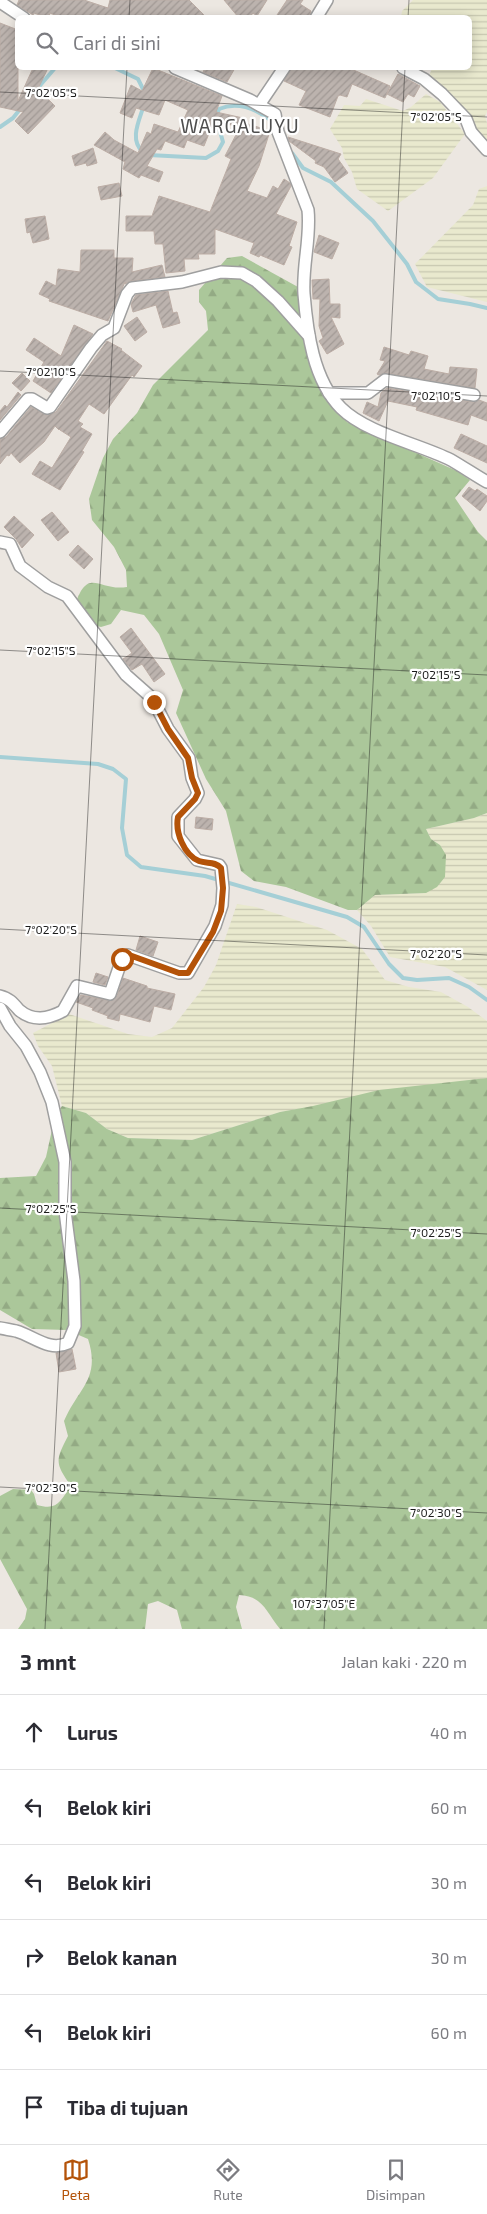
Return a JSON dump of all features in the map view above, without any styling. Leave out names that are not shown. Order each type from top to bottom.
[{"type":"street","points":[[318,15],[327,0]]},
{"type":"street","points":[[0,2],[20,15]]},
{"type":"street","points":[[180,70],[273,112],[308,210],[304,278],[309,336],[329,393],[342,409],[357,420],[451,460],[487,482]]},
{"type":"street","points":[[259,105],[283,70]]},
{"type":"street","points":[[407,70],[424,79],[442,94],[466,119],[471,132],[487,150]]},
{"type":"street","points":[[0,432],[28,399],[50,407],[91,348],[102,335],[114,328],[126,294],[132,288],[182,282],[221,272],[242,273],[256,281],[278,301],[309,336]]},
{"type":"street","points":[[329,393],[368,393],[385,380],[474,395]]},
{"type":"street","points":[[0,542],[10,544],[20,566],[48,587],[67,596],[126,675],[154,702],[168,729],[188,758],[192,778],[198,793],[195,799],[178,817],[178,836],[194,858],[201,862],[216,863],[221,868],[223,888],[222,905],[216,926],[188,973],[179,973],[128,955],[122,959],[110,994],[77,986],[63,1011],[40,1019],[25,1014],[6,998],[0,996]]},
{"type":"street","points":[[0,1008],[10,1026],[26,1046],[40,1072],[55,1116],[65,1162],[66,1211],[74,1281],[75,1326],[68,1343],[56,1347],[16,1331],[0,1328]]},
{"type":"green space","points":[[413,0],[487,0],[487,112],[485,116],[487,144],[478,135],[463,110],[429,76],[431,70],[472,70],[472,15],[401,15],[402,11]]},
{"type":"green space","points":[[426,94],[440,102],[465,134],[433,178],[388,211],[357,189],[352,172],[344,158],[342,148],[330,129],[344,105],[360,106],[366,99],[403,111],[411,107]]},
{"type":"green space","points":[[487,186],[487,302],[427,287],[415,264],[473,205],[479,189]]},
{"type":"green space","points":[[242,256],[298,287],[316,379],[347,422],[457,471],[470,480],[455,498],[478,532],[487,541],[487,813],[474,818],[426,829],[431,839],[440,845],[446,855],[445,877],[437,887],[426,893],[375,895],[357,910],[348,910],[286,887],[254,881],[241,871],[226,811],[206,779],[176,713],[183,690],[159,634],[144,615],[121,610],[111,624],[101,627],[83,623],[74,608],[79,595],[89,583],[117,588],[127,587],[126,570],[114,547],[92,520],[89,499],[103,458],[113,439],[137,413],[153,385],[208,330],[206,311],[199,302],[199,290],[227,258]]},
{"type":"green space","points":[[487,813],[487,990],[445,967],[390,957],[371,926],[357,910],[375,895],[426,893],[440,845],[431,839],[426,829],[474,818]]},
{"type":"green space","points":[[237,904],[256,907],[327,930],[362,949],[385,980],[409,987],[441,992],[468,1007],[487,1021],[487,1078],[280,1112],[192,1140],[128,1138],[107,1129],[86,1113],[62,1106],[52,1066],[38,1046],[33,1033],[69,1014],[128,1034],[152,1037],[172,1028],[204,987],[216,965]]},
{"type":"green space","points":[[487,1078],[487,1629],[280,1629],[259,1602],[254,1598],[239,1595],[236,1607],[242,1629],[182,1629],[177,1610],[158,1601],[148,1604],[145,1629],[18,1629],[25,1619],[27,1609],[0,1559],[0,1496],[13,1489],[31,1490],[37,1505],[50,1507],[61,1500],[71,1486],[62,1472],[59,1462],[61,1451],[68,1436],[64,1421],[86,1383],[92,1364],[88,1339],[67,1330],[32,1329],[0,1310],[0,1178],[36,1176],[46,1157],[55,1116],[62,1106],[86,1113],[107,1129],[128,1138],[192,1140],[280,1112],[379,1090]]},
{"type":"building","points":[[19,0],[84,0],[108,8],[110,0],[189,0],[204,15],[55,15],[50,13],[49,15],[40,15],[34,13],[33,15],[17,5]]},
{"type":"building","points":[[224,0],[267,0],[258,15],[253,13],[251,15],[236,15]]},
{"type":"building","points":[[287,0],[303,0],[300,4],[311,11],[310,15],[277,15]]},
{"type":"building","points":[[0,23],[15,29],[15,70],[18,70],[18,101],[32,70],[47,70],[38,89],[55,106],[28,134],[15,121],[23,112],[0,107]]},
{"type":"building","points":[[152,70],[158,70],[222,96],[216,112],[243,118],[242,122],[270,131],[259,166],[247,191],[267,198],[273,186],[278,189],[284,179],[290,183],[291,186],[276,214],[297,222],[289,246],[292,247],[284,265],[250,253],[254,243],[215,229],[215,254],[198,254],[199,259],[184,259],[185,271],[166,273],[163,244],[155,244],[154,231],[126,231],[126,216],[152,216],[159,196],[210,212],[231,159],[225,156],[240,127],[214,121],[204,146],[187,140],[184,148],[165,141],[161,150],[157,149],[147,166],[163,172],[159,182],[141,175],[139,178],[123,169],[125,162],[94,145],[105,132],[114,140],[138,153],[147,132],[151,134],[154,124],[178,132],[188,110],[165,100],[159,115],[136,108],[132,118],[120,113],[131,85],[142,91]]},
{"type":"building","points":[[204,70],[234,70],[227,82],[203,72]]},
{"type":"building","points":[[290,70],[354,70],[390,86],[385,98],[352,84],[347,97],[338,96],[330,117],[299,105],[306,91],[284,81]]},
{"type":"building","points":[[398,74],[420,86],[414,97],[408,94],[403,102],[387,94]]},
{"type":"building","points":[[288,137],[341,154],[338,159],[348,173],[335,182],[324,167],[315,163],[316,161],[289,141]]},
{"type":"building","points":[[93,148],[97,163],[87,166],[86,163],[75,166],[72,156]]},
{"type":"building","points":[[119,183],[122,196],[101,200],[98,187]]},
{"type":"building","points":[[45,216],[49,239],[33,243],[30,232],[27,233],[25,219]]},
{"type":"building","points":[[319,235],[339,243],[332,259],[314,252]]},
{"type":"building","points":[[81,250],[114,250],[114,258],[133,258],[132,272],[162,265],[165,277],[131,281],[125,284],[125,282],[108,321],[49,301],[50,299],[39,294],[46,281],[56,286],[58,269],[80,272]]},
{"type":"building","points":[[329,279],[330,304],[340,304],[340,318],[331,317],[344,344],[327,354],[319,341],[323,338],[319,326],[320,299],[313,299],[312,280]]},
{"type":"building","points":[[168,291],[173,313],[177,312],[180,323],[163,328],[156,305],[133,312],[131,304],[136,295]]},
{"type":"building","points":[[137,317],[147,332],[135,341],[124,326]]},
{"type":"building","points":[[74,325],[93,334],[51,393],[33,381],[44,362],[26,350],[34,338],[61,356]]},
{"type":"building","points":[[107,341],[122,349],[142,366],[134,377],[132,375],[104,414],[89,404],[78,421],[83,424],[80,427],[92,434],[82,451],[84,452],[60,490],[32,474],[40,461],[52,468],[71,437],[60,430],[61,428],[59,430],[55,426],[44,442],[20,463],[11,453],[0,464],[0,439],[6,437],[31,407],[46,415],[56,412]]},
{"type":"building","points":[[384,347],[409,355],[411,351],[428,356],[424,369],[449,374],[450,367],[477,369],[475,388],[386,373],[379,375],[377,374],[385,361],[380,360]]},
{"type":"building","points":[[22,373],[30,381],[21,391],[12,383]]},
{"type":"building","points":[[387,388],[473,402],[479,400],[487,403],[487,421],[471,415],[468,425],[416,410],[417,407],[388,401],[379,421],[363,413],[367,402],[378,407],[381,393]]},
{"type":"building","points":[[18,392],[21,395],[0,420],[0,411],[5,405],[7,407]]},
{"type":"building","points":[[461,434],[487,446],[487,463],[454,448]]},
{"type":"building","points":[[469,487],[475,491],[477,489],[487,496],[487,501],[480,511],[462,496]]},
{"type":"building","points":[[52,512],[69,532],[58,541],[41,520]]},
{"type":"building","points":[[14,516],[34,535],[22,548],[4,527]]},
{"type":"building","points":[[78,545],[93,559],[84,569],[69,555]]},
{"type":"building","points":[[131,628],[165,674],[154,682],[142,664],[132,670],[123,659],[132,653],[120,637]]},
{"type":"building","points":[[196,817],[213,819],[212,830],[195,828]]},
{"type":"building","points":[[140,936],[158,942],[153,956],[136,950]]},
{"type":"building","points":[[96,973],[108,977],[105,985],[93,982]]},
{"type":"building","points":[[123,978],[147,986],[147,988],[175,994],[171,1010],[154,1006],[150,1022],[120,1014],[119,1021],[107,1018],[108,1016],[92,1010],[93,1008],[76,1002],[81,995],[112,1001],[117,996]]},
{"type":"building","points":[[72,1349],[76,1369],[59,1372],[56,1353]]},
{"type":"waterway","points":[[37,89],[53,70]]},
{"type":"waterway","points":[[119,70],[138,79],[144,91]]},
{"type":"waterway","points":[[143,152],[137,142],[136,130],[144,105]]},
{"type":"waterway","points":[[149,155],[206,158],[218,151],[223,142],[216,117],[219,109],[226,107],[240,106],[248,108],[273,122]]},
{"type":"waterway","points":[[0,127],[13,118],[21,108]]},
{"type":"waterway","points":[[292,153],[303,168],[331,182],[373,221],[407,264],[416,282],[438,299],[487,308]]},
{"type":"waterway","points":[[0,757],[98,764],[113,769],[126,779],[122,828],[127,855],[141,867],[205,876],[347,917],[364,927],[389,964],[403,978],[417,980],[449,978],[469,987],[487,1000]]},
{"type":"district","name":"WARGALUYU","points":[[240,126]]},
{"type":"route","points":[[122,959],[128,955],[179,973],[188,973],[216,926],[222,905],[221,868],[216,863],[201,862],[194,858],[178,836],[178,817],[195,799],[198,793],[192,778],[187,755],[168,729],[154,702]]}]
